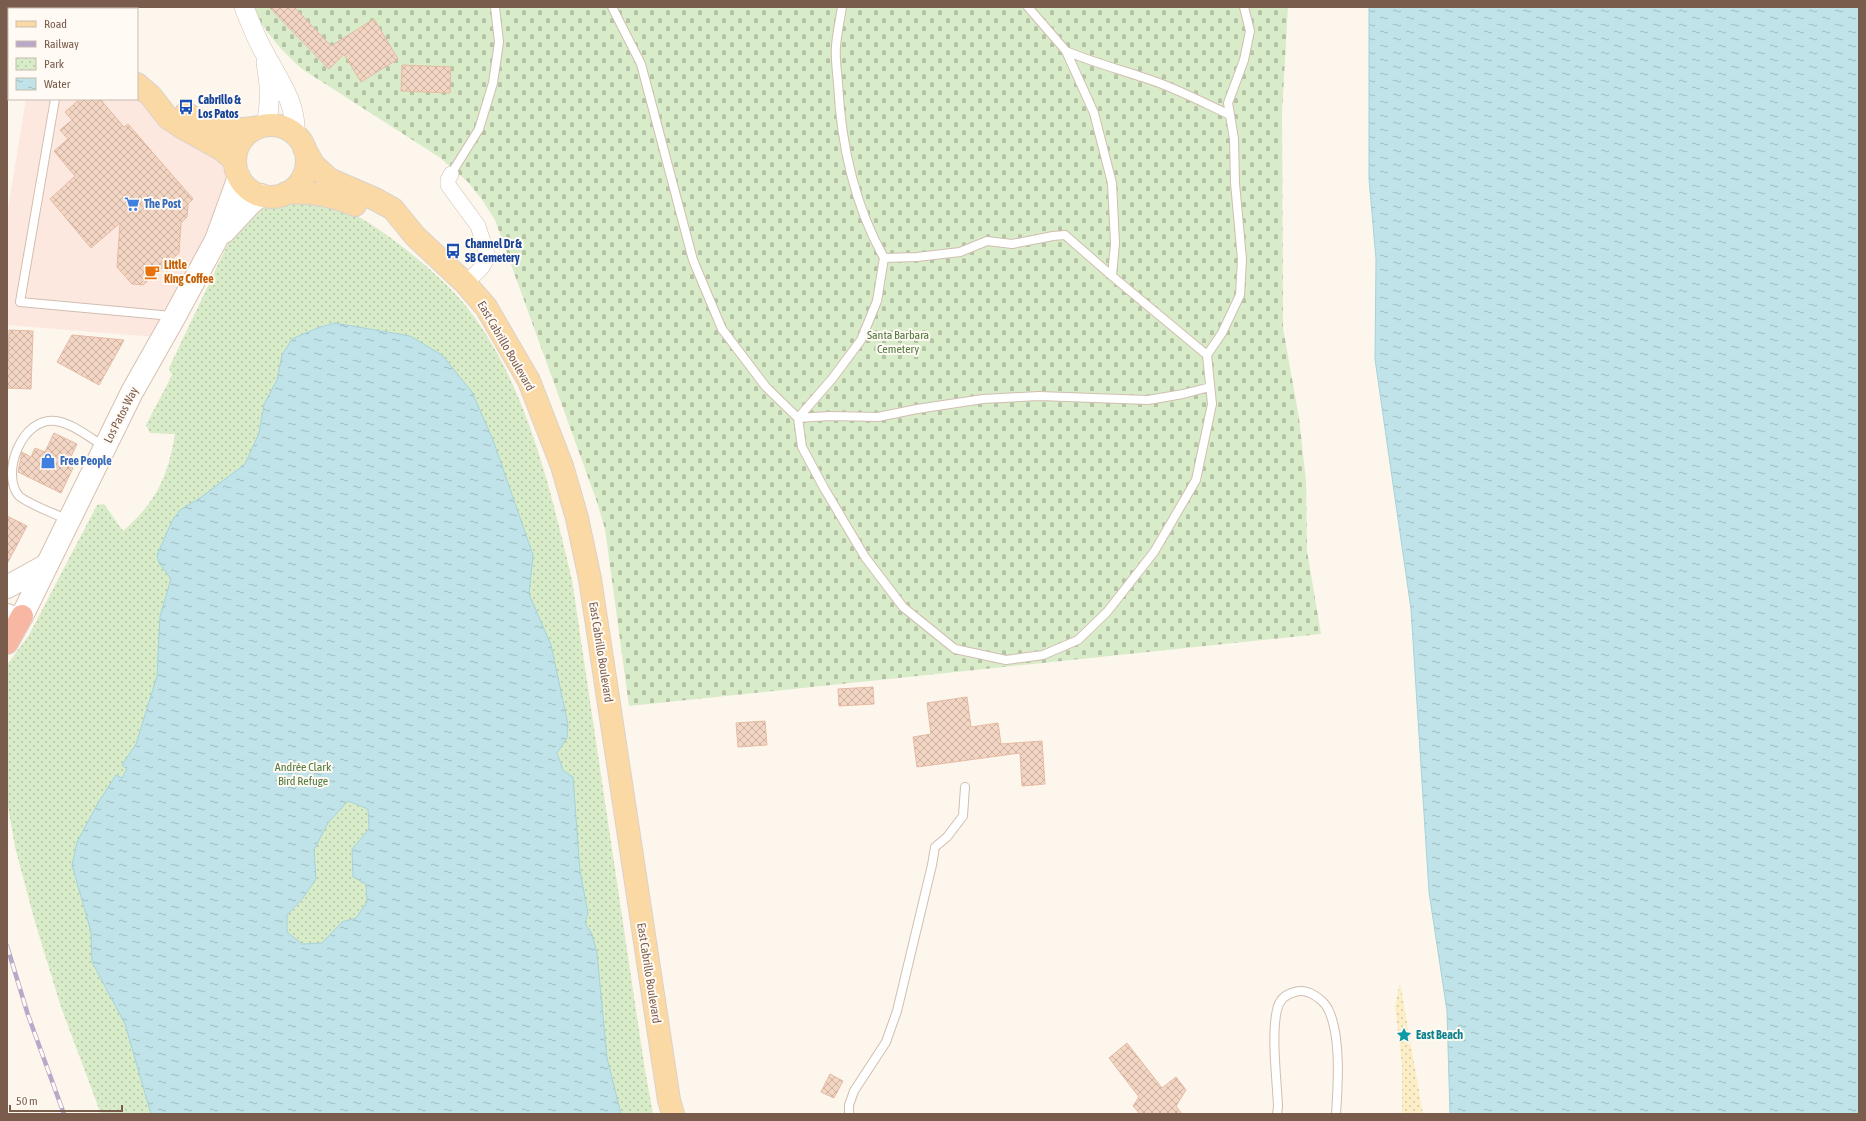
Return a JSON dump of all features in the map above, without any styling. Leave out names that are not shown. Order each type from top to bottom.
[{"type":"highway","points":[[7,643],[15,615]]},
{"type":"main road","points":[[144,90],[173,104],[191,117],[219,129],[236,131],[277,125],[287,129],[300,141],[306,158],[306,169],[298,183],[286,193],[277,196],[261,195],[250,190],[237,169],[221,149],[168,118],[144,90]]},
{"type":"main road","points":[[237,169],[236,153],[243,138],[249,131],[262,126]]},
{"type":"main road","name":"East Cabrillo Boulevard","points":[[300,141],[313,164],[329,179],[375,199],[392,209],[415,236],[465,283],[486,307],[529,381],[562,466],[577,518],[590,579],[668,1100],[673,1114]]},
{"type":"main road","name":"Los Patos Way","points":[[15,615],[47,565],[132,392],[216,240],[237,169]]},
{"type":"main road","name":"East Cabrillo Boulevard","points":[[286,193],[304,192],[323,194],[340,199],[415,236]]},
{"type":"main road","name":"Los Patos Way","points":[[216,240],[250,204],[261,195]]},
{"type":"main road","points":[[7,587],[47,565]]},
{"type":"street","points":[[244,7],[264,54],[284,86],[300,141]]},
{"type":"street","points":[[262,126],[270,109],[270,88],[264,54]]},
{"type":"street","points":[[451,174],[448,180],[448,185],[478,226],[487,254],[485,263],[465,283]]},
{"type":"lane","points":[[451,174],[479,129],[493,83],[498,42],[495,7]]},
{"type":"lane","points":[[612,7],[640,64],[694,260],[722,329],[766,387],[798,418],[802,447],[824,488],[865,557],[903,607],[955,649],[1006,660],[1043,655],[1078,640],[1107,612],[1154,552],[1196,480],[1212,404],[1207,355],[1222,333],[1240,295],[1242,259],[1235,184],[1234,139],[1228,103],[1244,60],[1250,31],[1244,7]]},
{"type":"lane","points":[[798,418],[832,379],[861,340],[877,301],[884,258],[875,241],[857,195],[845,149],[839,107],[836,47],[842,7]]},
{"type":"lane","points":[[1028,7],[1066,51],[1094,113],[1112,183],[1114,243],[1112,276]]},
{"type":"lane","points":[[1036,7],[1036,17]]},
{"type":"lane","points":[[1066,51],[1096,64],[1146,78],[1192,96],[1230,115]]},
{"type":"lane","points":[[55,100],[20,302],[175,316]]},
{"type":"lane","points":[[884,258],[917,257],[960,252],[987,241],[1012,244],[1065,235],[1207,355]]},
{"type":"lane","points":[[798,418],[830,416],[878,417],[917,409],[983,399],[1039,396],[1148,400],[1183,394],[1210,387]]},
{"type":"lane","points":[[69,521],[18,496],[10,486],[8,460],[15,443],[26,431],[43,423],[56,421],[75,428],[105,447]]},
{"type":"lane","points":[[849,1114],[849,1106],[854,1091],[886,1042],[897,1011],[932,865],[934,847],[947,837],[963,816],[965,787]]},
{"type":"lane","points":[[1277,1114],[1275,1029],[1277,1009],[1281,1000],[1289,994],[1302,990],[1316,995],[1329,1010],[1335,1033],[1338,1086],[1336,1114]]},
{"type":"shaded area","points":[[138,96],[217,155],[230,172],[232,194],[156,337],[7,325],[7,215],[26,100],[138,100]]},
{"type":"sand","name":"East Beach","points":[[1400,982],[1423,1114],[1402,1114],[1402,1064],[1395,1006]]},
{"type":"green space","name":"Santa Barbara Cemetery","points":[[253,7],[1288,7],[1282,112],[1283,328],[1299,418],[1306,481],[1307,551],[1321,634],[629,706],[605,529],[597,502],[495,220],[483,201],[468,182],[439,157],[302,69],[274,41],[262,25]]},
{"type":"green space","name":"Andrée Clark Bird Refuge","points":[[300,200],[327,202],[342,206],[392,238],[434,273],[460,299],[482,329],[501,361],[518,396],[532,432],[554,507],[572,580],[644,1064],[653,1114],[101,1114],[61,1007],[35,922],[15,847],[7,801],[7,665],[29,635],[97,505],[104,504],[123,531],[144,510],[159,488],[169,463],[175,434],[150,433],[146,425],[172,375],[169,368],[232,235],[252,213],[267,207]]},
{"type":"water","points":[[1369,7],[1859,7],[1859,1114],[1450,1114],[1447,1011],[1429,892],[1411,609],[1375,359],[1376,259],[1369,179]]},
{"type":"water","name":"Andrée Clark Bird Refuge","points":[[335,323],[410,336],[442,355],[472,392],[493,440],[533,555],[529,594],[551,645],[568,724],[567,738],[557,753],[563,770],[573,777],[580,871],[588,913],[585,923],[592,934],[597,953],[607,1058],[621,1114],[151,1114],[125,1024],[92,962],[91,932],[72,865],[77,842],[98,803],[116,775],[122,778],[127,769],[122,765],[136,744],[157,676],[160,616],[171,579],[159,563],[157,555],[172,521],[180,510],[200,498],[245,464],[259,433],[264,404],[277,380],[282,355],[292,339],[320,327]],"holes":[[[348,801],[368,809],[369,829],[352,849],[353,877],[366,884],[367,902],[356,918],[342,922],[322,943],[302,944],[287,932],[287,915],[303,898],[316,879],[314,850],[328,823]]]},
{"type":"building","points":[[269,7],[294,7],[331,46],[374,19],[398,59],[361,82],[344,54],[329,69]]},
{"type":"building","points":[[402,65],[451,67],[450,93],[401,91]]},
{"type":"building","points":[[79,100],[101,100],[124,127],[128,124],[193,199],[188,204],[187,217],[181,223],[179,253],[143,285],[132,284],[117,267],[120,223],[91,248],[50,199],[75,176],[54,151],[68,139],[60,130],[72,120],[65,112]]},
{"type":"building","points":[[9,330],[33,331],[31,389],[7,388]]},
{"type":"building","points":[[72,335],[124,340],[99,385],[57,362]]},
{"type":"building","points":[[54,433],[77,444],[67,465],[73,468],[61,493],[18,472],[22,452],[31,457],[35,448],[45,452]]},
{"type":"building","points":[[7,516],[27,526],[7,564]]},
{"type":"building","points":[[873,687],[874,704],[839,706],[838,689]]},
{"type":"building","points":[[967,697],[971,727],[998,723],[1001,744],[1042,741],[1045,784],[1022,786],[1020,753],[917,767],[913,737],[931,734],[927,703]]},
{"type":"building","points":[[765,721],[767,745],[738,747],[736,723]]},
{"type":"building","points":[[1127,1043],[1162,1088],[1176,1077],[1186,1090],[1176,1106],[1182,1114],[1140,1114],[1133,1106],[1139,1097],[1109,1058]]},
{"type":"building","points":[[830,1074],[843,1081],[834,1098],[821,1092]]},
{"type":"railway","points":[[7,78],[8,74]]},
{"type":"railway","points":[[7,946],[28,1015],[64,1114]]},
{"type":"place","name":"Cabrillo & Los Patos","points":[[186,107]]},
{"type":"place","name":"The Post","points":[[132,204]]},
{"type":"place","name":"Channel Dr & SB Cemetery","points":[[453,251]]},
{"type":"place","name":"Little King Coffee","points":[[152,272]]},
{"type":"place","name":"Free People","points":[[48,461]]},
{"type":"place","name":"East Beach","points":[[1404,1035]]}]
